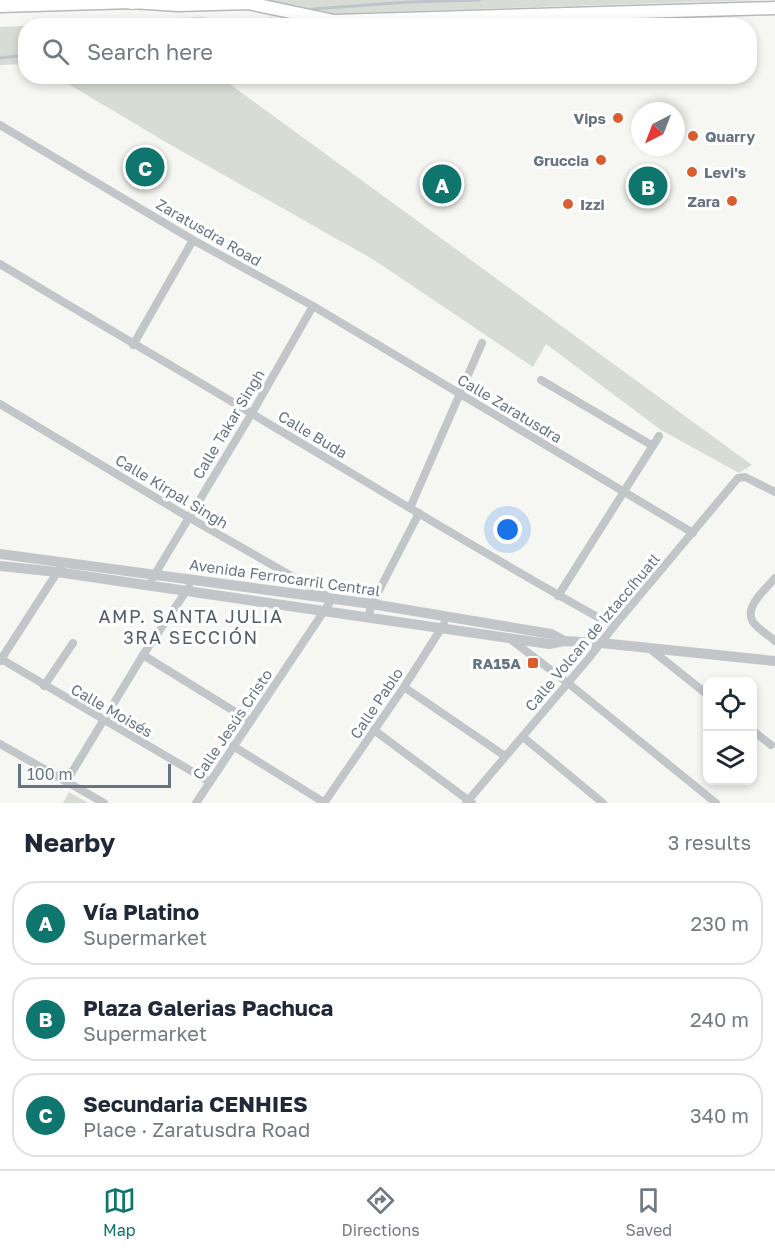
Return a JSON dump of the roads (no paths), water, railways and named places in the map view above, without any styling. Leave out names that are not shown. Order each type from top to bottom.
[{"type":"main road","points":[[3,7],[138,1],[178,5],[259,4],[321,18]]},
{"type":"main road","points":[[436,18],[775,8]]},
{"type":"street","name":"Zaratusdra Road","points":[[0,126],[193,240],[313,306]]},
{"type":"street","points":[[134,345],[193,240]]},
{"type":"street","name":"Calle Buda","points":[[0,264],[558,596],[614,626]]},
{"type":"street","name":"Calle Zaratusdra","points":[[313,306],[693,533]]},
{"type":"street","name":"Calle Takar Singh","points":[[147,586],[252,413],[313,306]]},
{"type":"street","points":[[410,508],[483,343]]},
{"type":"street","points":[[541,380],[653,446]]},
{"type":"street","name":"Calle Kirpal Singh","points":[[0,404],[188,517],[332,599]]},
{"type":"street","points":[[558,596],[659,436]]},
{"type":"street","name":"Calle Volcan de Iztaccíhuatl","points":[[469,802],[738,478],[745,477],[775,492]]},
{"type":"street","points":[[368,617],[372,604],[419,513]]},
{"type":"street","name":"Avenida Ferrocarril Central","points":[[0,554],[372,604],[551,634],[564,640]]},
{"type":"street","points":[[0,660],[63,562]]},
{"type":"street","name":"Avenida Ferrocarril Central","points":[[0,567],[57,572],[549,644],[564,640],[775,661]]},
{"type":"street","points":[[775,578],[753,604],[750,613],[753,622],[775,641]]},
{"type":"street","points":[[66,782],[143,656],[194,580]]},
{"type":"street","name":"Calle Jesús Cristo","points":[[196,803],[332,599]]},
{"type":"street","name":"Calle Pablo","points":[[324,803],[450,617]]},
{"type":"street","points":[[490,624],[716,803]]},
{"type":"street","points":[[44,686],[73,643]]},
{"type":"street","points":[[648,648],[703,691]]},
{"type":"street","points":[[143,656],[250,721]]},
{"type":"street","name":"Calle Moisés","points":[[0,660],[210,782]]},
{"type":"street","points":[[404,687],[505,756]]},
{"type":"street","points":[[374,730],[469,802]]},
{"type":"street","points":[[754,731],[771,745]]},
{"type":"street","points":[[523,737],[603,803]]},
{"type":"street","points":[[0,744],[104,803]]},
{"type":"street","points":[[233,746],[324,803]]},
{"type":"waterway","points":[[313,9],[409,2],[480,0]]},
{"type":"waterway","points":[[0,58],[18,56]]},
{"type":"place","name":"Vips","points":[[618,118]]},
{"type":"place","name":"Quarry","points":[[693,136]]},
{"type":"place","name":"Gruccia","points":[[601,160]]},
{"type":"place","name":"Secundaria CENHIES","points":[[145,167]]},
{"type":"place","name":"Levi's","points":[[692,172]]},
{"type":"place","name":"Vía Platino","points":[[442,184]]},
{"type":"place","name":"Plaza Galerias Pachuca","points":[[648,186]]},
{"type":"place","name":"Zara","points":[[732,201]]},
{"type":"place","name":"Izzi","points":[[568,204]]},
{"type":"place","name":"RA15A","points":[[533,663]]},
{"type":"district","name":"AMP. SANTA JULIA 3RA SECCIÓN","points":[[191,626]]}]
